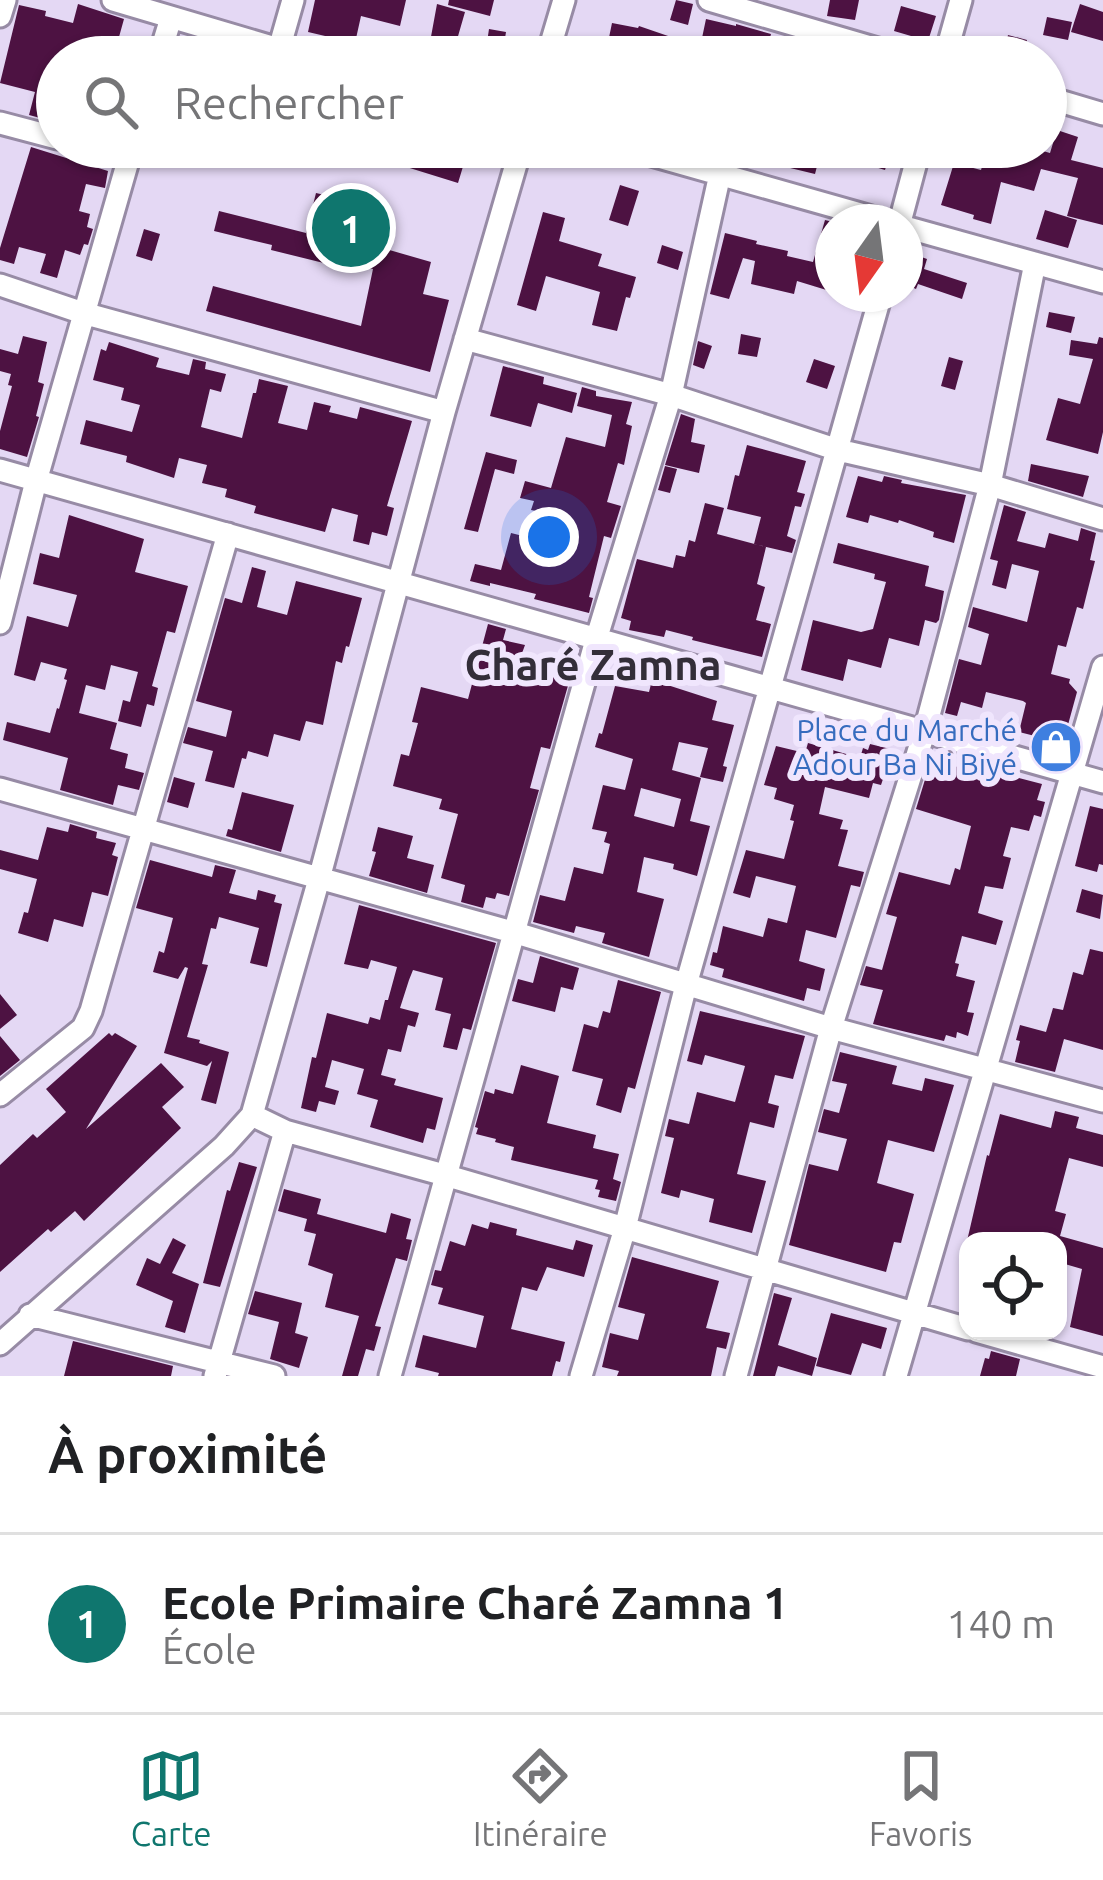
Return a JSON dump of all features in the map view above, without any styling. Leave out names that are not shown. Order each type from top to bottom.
[{"type":"street","points":[[0,16],[4,0]]},
{"type":"street","points":[[113,0],[234,36]]},
{"type":"street","points":[[282,36],[292,0]]},
{"type":"street","points":[[553,36],[564,0]]},
{"type":"street","points":[[709,0],[833,36]]},
{"type":"street","points":[[951,36],[961,0]]},
{"type":"street","points":[[165,36],[171,18]]},
{"type":"street","points":[[1067,104],[1103,114]]},
{"type":"street","points":[[0,123],[36,132]]},
{"type":"street","points":[[0,623],[126,168]]},
{"type":"street","points":[[2,1337],[224,1146],[252,1115],[515,168]]},
{"type":"street","points":[[698,168],[826,204]]},
{"type":"street","points":[[907,204],[915,168]]},
{"type":"street","points":[[390,1376],[596,640],[671,394],[720,174]]},
{"type":"street","points":[[923,230],[1103,283]]},
{"type":"street","points":[[736,1376],[830,1028],[925,730],[990,484],[1035,263]]},
{"type":"street","points":[[0,285],[83,313],[444,412]]},
{"type":"street","points":[[581,1376],[875,312]]},
{"type":"street","points":[[465,339],[671,394],[838,450],[990,484],[1103,519]]},
{"type":"street","points":[[0,470],[1103,782]]},
{"type":"street","points":[[0,1095],[83,1028],[91,1011],[228,534]]},
{"type":"street","points":[[896,1376],[1103,667]]},
{"type":"street","points":[[0,789],[516,933],[830,1028],[1103,1101]]},
{"type":"street","points":[[252,1115],[285,1131],[959,1326]]},
{"type":"street","points":[[218,1368],[285,1131]]},
{"type":"street","points":[[30,1316],[218,1368],[274,1376]]},
{"type":"street","points":[[1008,1340],[1103,1366],[1100,1376]]},
{"type":"building","points":[[315,0],[406,0],[400,26],[361,16],[357,36],[308,32]]},
{"type":"building","points":[[449,0],[494,0],[490,16],[448,5]]},
{"type":"building","points":[[676,0],[693,4],[688,25],[670,20]]},
{"type":"building","points":[[830,0],[859,0],[855,20],[827,16]]},
{"type":"building","points":[[78,4],[124,19],[119,36],[36,36],[36,117],[29,115],[35,92],[0,83],[19,5],[73,23]]},
{"type":"building","points":[[437,4],[465,12],[458,36],[431,36]]},
{"type":"building","points":[[1080,4],[1103,12],[1103,41],[1071,32]]},
{"type":"building","points":[[901,6],[936,16],[930,36],[894,31]]},
{"type":"building","points":[[1047,17],[1072,22],[1068,40],[1067,36],[1043,35]]},
{"type":"building","points":[[706,19],[771,34],[770,36],[702,36]]},
{"type":"building","points":[[612,23],[668,36],[609,36]]},
{"type":"building","points":[[489,29],[506,32],[505,36],[488,36]]},
{"type":"building","points":[[1067,133],[1078,137],[1071,160],[1103,168],[1103,225],[1067,216],[1078,178],[1041,169],[1034,191],[1001,182],[991,224],[941,205],[952,168],[1067,168]]},
{"type":"building","points":[[31,147],[36,149],[36,168],[108,171],[105,188],[86,184],[79,211],[90,214],[87,227],[93,229],[80,255],[65,250],[57,278],[40,273],[46,254],[19,247],[14,264],[0,260]]},
{"type":"building","points":[[410,168],[463,168],[458,183]]},
{"type":"building","points":[[620,185],[639,191],[628,226],[609,220]]},
{"type":"building","points":[[316,193],[388,210],[379,247],[431,262],[423,294],[449,300],[430,372],[206,311],[213,286],[361,326],[373,269],[346,262],[344,268],[214,231],[219,211],[306,233]]},
{"type":"building","points":[[1045,210],[1077,220],[1068,248],[1036,239]]},
{"type":"building","points":[[543,212],[565,218],[559,241],[602,254],[598,266],[636,277],[617,331],[592,325],[600,292],[546,276],[536,311],[517,305]]},
{"type":"building","points":[[144,229],[160,234],[152,261],[136,256]]},
{"type":"building","points":[[725,233],[813,262],[815,255],[815,286],[797,281],[794,294],[751,284],[755,261],[743,258],[729,299],[710,294]]},
{"type":"building","points":[[662,245],[683,252],[678,270],[657,263]]},
{"type":"building","points":[[923,258],[927,259],[924,269],[967,283],[962,299],[923,286]]},
{"type":"building","points":[[1049,312],[1075,317],[1071,333],[1046,327]]},
{"type":"building","points":[[741,334],[761,338],[757,357],[738,354]]},
{"type":"building","points":[[23,336],[47,342],[38,382],[44,384],[39,417],[27,457],[0,449],[12,386],[8,385],[11,374],[0,371],[0,349],[18,354]]},
{"type":"building","points":[[1103,338],[1103,432],[1098,454],[1046,440],[1058,398],[1080,404],[1093,359],[1069,355],[1071,340],[1097,344]]},
{"type":"building","points":[[698,341],[712,346],[704,369],[693,365]]},
{"type":"building","points":[[109,342],[159,358],[156,367],[189,375],[193,359],[206,362],[205,369],[226,374],[221,392],[210,389],[201,427],[242,438],[259,379],[288,386],[278,423],[307,430],[314,402],[331,406],[329,412],[357,419],[360,407],[412,421],[387,506],[394,508],[387,536],[372,532],[369,545],[353,541],[358,515],[332,508],[325,532],[254,513],[256,506],[225,497],[227,489],[202,483],[207,465],[179,458],[174,478],[126,462],[127,456],[80,444],[86,420],[132,432],[140,405],[121,400],[124,388],[93,380],[101,349],[106,351]]},
{"type":"building","points":[[949,357],[963,361],[955,390],[941,386]]},
{"type":"building","points":[[814,359],[835,366],[827,389],[806,382]]},
{"type":"building","points":[[503,366],[544,377],[543,384],[577,393],[572,413],[538,403],[531,427],[490,416]]},
{"type":"building","points":[[582,387],[596,391],[596,396],[632,402],[624,465],[618,463],[607,502],[621,506],[611,538],[604,536],[589,613],[534,599],[536,594],[470,581],[475,564],[501,570],[511,533],[539,540],[546,513],[531,510],[534,501],[520,498],[525,481],[551,488],[566,437],[605,447],[612,415],[577,406]]},
{"type":"building","points":[[681,414],[695,419],[691,442],[705,445],[699,473],[665,465]]},
{"type":"building","points":[[747,445],[806,461],[797,492],[805,494],[801,507],[795,506],[787,536],[796,540],[792,553],[754,544],[761,517],[727,509]]},
{"type":"building","points":[[486,452],[517,460],[514,474],[495,469],[478,532],[464,529]]},
{"type":"building","points":[[1031,464],[1089,476],[1083,497],[1028,481]]},
{"type":"building","points":[[665,466],[677,469],[670,493],[658,490]]},
{"type":"building","points":[[858,476],[882,482],[884,476],[966,495],[954,543],[899,520],[870,515],[868,523],[846,517]]},
{"type":"building","points":[[705,503],[724,508],[717,534],[766,547],[757,584],[765,587],[756,620],[771,624],[762,657],[666,630],[664,637],[629,630],[631,621],[621,618],[637,559],[673,568],[676,555],[685,557],[689,540],[695,542]]},
{"type":"building","points":[[1004,505],[1026,512],[1017,541],[1045,548],[1049,533],[1078,541],[1081,528],[1096,533],[1090,560],[1095,561],[1083,609],[1077,607],[1066,647],[1058,645],[1051,674],[1070,679],[1077,692],[1063,743],[1019,732],[1023,701],[986,692],[982,708],[961,702],[957,716],[945,713],[959,659],[981,665],[989,634],[968,627],[973,607],[1027,622],[1039,571],[1012,564],[1006,589],[992,585],[998,561],[990,559]]},
{"type":"building","points":[[69,515],[144,539],[135,572],[188,586],[175,633],[167,631],[152,686],[158,688],[154,706],[147,704],[141,727],[118,721],[123,700],[130,702],[138,672],[111,665],[105,690],[86,685],[79,713],[117,723],[110,749],[128,754],[125,768],[144,773],[139,790],[118,785],[113,805],[60,790],[68,758],[3,740],[7,722],[50,733],[59,709],[67,669],[41,662],[35,681],[14,675],[27,616],[68,627],[77,595],[33,584],[40,553],[59,558]]},
{"type":"building","points":[[838,543],[929,566],[925,586],[944,591],[939,620],[925,620],[919,646],[889,638],[881,668],[848,659],[843,681],[801,670],[813,620],[861,632],[873,629],[886,582],[874,579],[875,574],[833,563]]},
{"type":"building","points":[[252,567],[266,571],[257,607],[287,615],[296,581],[362,598],[349,647],[342,663],[336,661],[323,725],[306,721],[300,741],[274,734],[268,757],[248,751],[234,788],[205,781],[213,751],[183,743],[188,727],[226,737],[232,711],[196,701],[225,598],[242,603]]},
{"type":"building","points":[[488,624],[506,629],[503,640],[525,645],[521,656],[554,665],[556,656],[575,661],[550,749],[541,747],[530,788],[539,790],[509,896],[486,897],[483,908],[461,902],[465,885],[441,878],[458,814],[439,809],[442,799],[393,786],[401,754],[409,756],[421,687],[468,699]]},
{"type":"building","points":[[652,680],[717,701],[712,720],[734,725],[723,782],[700,777],[708,748],[679,742],[672,770],[701,778],[690,821],[710,826],[697,876],[644,857],[637,892],[664,899],[649,957],[602,943],[605,933],[576,926],[574,933],[533,922],[540,895],[565,901],[574,867],[603,874],[610,844],[604,842],[607,832],[592,829],[603,785],[625,790],[633,759],[595,747],[615,686],[649,692]],"holes":[[[641,788],[681,799],[674,827],[634,816]]]},
{"type":"building","points":[[808,743],[860,758],[870,744],[898,751],[892,778],[884,776],[881,785],[873,783],[869,798],[825,787],[819,814],[843,820],[840,829],[848,830],[838,866],[864,872],[860,887],[851,885],[836,938],[806,930],[799,961],[825,969],[820,991],[807,988],[804,1001],[722,977],[724,969],[710,965],[723,926],[763,937],[768,918],[787,923],[796,886],[756,876],[750,898],[733,893],[746,850],[784,859],[794,805],[774,799],[777,788],[764,785],[776,746],[805,753]]},
{"type":"building","points":[[931,760],[1042,784],[1037,800],[1045,802],[1041,817],[1034,815],[1029,831],[1011,827],[1003,856],[1011,858],[1003,889],[985,886],[978,913],[1003,921],[996,945],[962,936],[956,976],[975,981],[967,1012],[974,1013],[968,1036],[957,1032],[956,1038],[946,1035],[944,1041],[873,1024],[883,990],[860,985],[866,966],[882,970],[897,917],[886,914],[899,872],[950,885],[955,868],[960,870],[971,826],[916,809]]},
{"type":"building","points":[[174,777],[195,783],[188,808],[167,802]]},
{"type":"building","points":[[242,792],[294,805],[281,852],[226,836]]},
{"type":"building","points":[[1090,806],[1103,809],[1103,865],[1099,864],[1097,872],[1075,866]]},
{"type":"building","points":[[70,824],[116,843],[112,855],[118,857],[108,896],[92,892],[83,927],[54,919],[48,942],[18,933],[37,879],[0,869],[0,850],[38,860],[47,827],[68,832]]},
{"type":"building","points":[[378,827],[413,836],[407,858],[434,865],[427,893],[369,876]]},
{"type":"building","points":[[150,860],[212,877],[215,865],[236,870],[229,893],[256,900],[258,890],[276,895],[274,902],[282,904],[267,967],[250,963],[259,928],[219,917],[216,929],[211,928],[202,964],[208,965],[187,1037],[229,1052],[216,1104],[201,1100],[212,1061],[207,1066],[164,1053],[188,968],[178,979],[153,972],[159,951],[164,953],[173,918],[136,908]]},
{"type":"building","points":[[1082,889],[1103,895],[1100,919],[1076,912]]},
{"type":"building","points":[[359,905],[496,943],[471,1030],[463,1028],[457,1050],[443,1047],[451,1014],[435,1010],[443,978],[413,970],[409,980],[400,1008],[419,1013],[415,1027],[408,1025],[401,1052],[388,1049],[381,1075],[396,1079],[394,1085],[443,1098],[435,1130],[427,1128],[423,1143],[370,1127],[378,1100],[357,1094],[364,1069],[332,1060],[325,1087],[339,1091],[335,1105],[319,1101],[316,1112],[301,1108],[327,1013],[368,1024],[370,1017],[380,1020],[388,1000],[397,967],[371,960],[368,969],[344,964]]},
{"type":"building","points":[[1090,949],[1103,952],[1103,1050],[1064,1039],[1055,1072],[1015,1062],[1020,1025],[1046,1032],[1053,1008],[1063,1010],[1073,972],[1083,975]]},
{"type":"building","points":[[540,956],[579,968],[573,990],[561,987],[555,1012],[512,1001],[518,979],[533,983]]},
{"type":"building","points":[[618,980],[661,992],[635,1089],[628,1087],[621,1113],[596,1105],[603,1079],[572,1071],[584,1024],[598,1028],[603,1011],[610,1013]]},
{"type":"building","points":[[0,994],[17,1015],[0,1029]]},
{"type":"building","points":[[700,1011],[805,1036],[793,1079],[775,1075],[768,1103],[779,1106],[774,1128],[750,1122],[737,1174],[766,1181],[752,1233],[709,1222],[714,1199],[681,1190],[679,1198],[661,1193],[674,1138],[665,1136],[669,1119],[689,1124],[697,1092],[735,1102],[745,1066],[705,1055],[702,1065],[687,1061]]},
{"type":"building","points":[[109,1033],[137,1046],[86,1129],[161,1063],[184,1087],[162,1107],[181,1128],[84,1221],[75,1211],[0,1272],[0,1165],[66,1112],[46,1089]]},
{"type":"building","points":[[0,1036],[20,1060],[0,1076]]},
{"type":"building","points":[[840,1052],[897,1066],[892,1084],[922,1091],[925,1078],[954,1085],[934,1152],[888,1140],[877,1183],[914,1194],[901,1243],[894,1242],[886,1272],[789,1245],[809,1164],[838,1171],[847,1139],[818,1132],[824,1109],[839,1113],[847,1084],[832,1081]]},
{"type":"building","points":[[521,1065],[559,1076],[547,1123],[596,1135],[593,1148],[619,1154],[613,1179],[621,1182],[616,1201],[598,1197],[598,1180],[511,1160],[514,1147],[476,1134],[485,1091],[513,1094]]},
{"type":"building","points":[[1055,1111],[1079,1117],[1076,1128],[1103,1135],[1103,1167],[1069,1158],[1055,1211],[1066,1214],[1061,1232],[969,1232],[1000,1114],[1051,1128]]},
{"type":"building","points":[[239,1162],[257,1167],[220,1287],[203,1283]]},
{"type":"building","points":[[284,1189],[321,1199],[317,1214],[386,1233],[391,1213],[411,1219],[407,1261],[396,1258],[375,1326],[381,1327],[374,1351],[366,1349],[358,1376],[342,1376],[359,1316],[325,1307],[333,1274],[308,1265],[316,1234],[304,1231],[307,1219],[278,1211]]},
{"type":"building","points":[[490,1222],[517,1229],[516,1235],[573,1250],[576,1240],[593,1245],[584,1277],[547,1267],[537,1291],[522,1287],[511,1329],[565,1342],[552,1376],[438,1376],[415,1367],[423,1335],[476,1348],[484,1316],[438,1304],[443,1288],[431,1285],[435,1270],[441,1271],[450,1241],[465,1246],[472,1224],[488,1229]]},
{"type":"building","points":[[173,1238],[186,1245],[172,1273],[199,1284],[185,1333],[165,1327],[173,1301],[136,1285],[147,1258],[160,1264]]},
{"type":"building","points":[[1067,1238],[1103,1248],[1103,1336],[1070,1327],[1082,1269],[1067,1265]]},
{"type":"building","points":[[632,1257],[719,1281],[706,1328],[730,1333],[726,1349],[717,1347],[711,1376],[617,1376],[619,1371],[602,1367],[610,1333],[638,1340],[645,1314],[618,1307]]},
{"type":"building","points":[[255,1291],[302,1303],[295,1333],[308,1337],[299,1368],[270,1359],[279,1322],[248,1314]]},
{"type":"building","points":[[774,1293],[792,1298],[778,1345],[817,1358],[812,1376],[778,1366],[775,1376],[753,1376]]},
{"type":"building","points":[[831,1313],[887,1328],[881,1349],[862,1343],[851,1375],[816,1366]]},
{"type":"building","points":[[73,1341],[173,1366],[171,1376],[64,1376]]},
{"type":"building","points":[[991,1351],[1020,1359],[1016,1376],[980,1376]]},
{"type":"place","name":"Ecole Primaire Charé Zamna 1","points":[[351,228]]},
{"type":"place","name":"Place du Marché Adour Ba Ni Biyé","points":[[1056,747]]},
{"type":"district","name":"Charé Zamna","points":[[593,664]]}]
